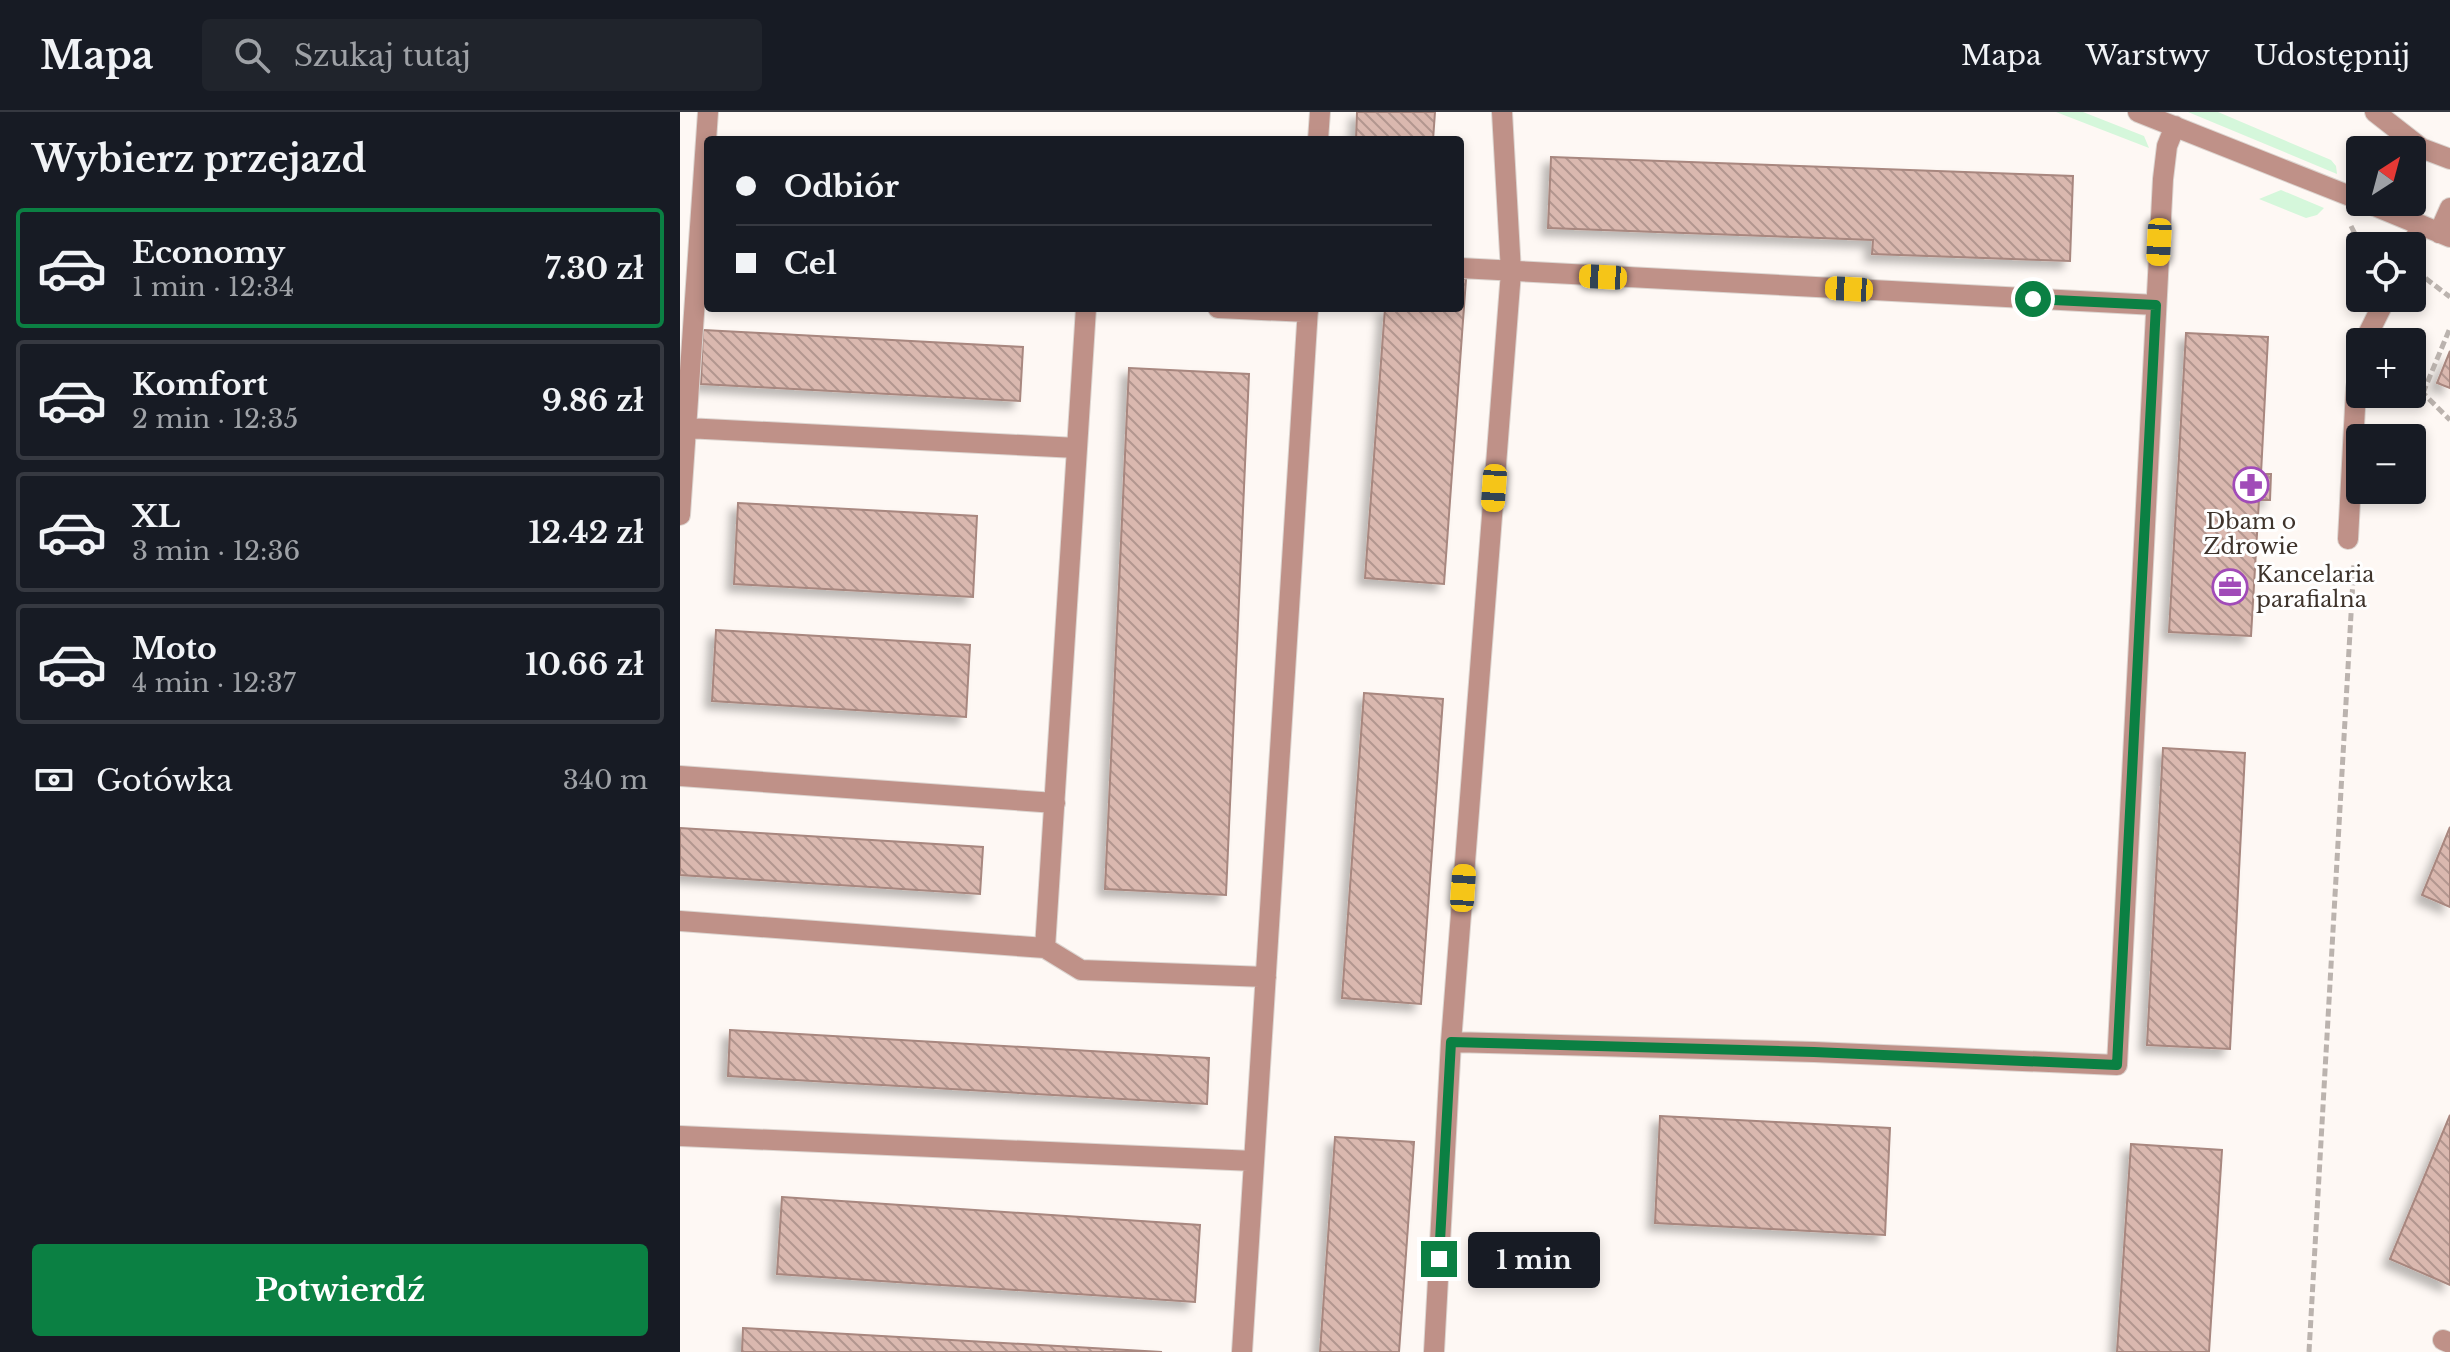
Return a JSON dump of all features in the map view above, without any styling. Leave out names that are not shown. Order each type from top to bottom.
[{"type":"street","points":[[707,136],[708,112]]},
{"type":"street","points":[[1318,136],[1320,112]]},
{"type":"street","points":[[1434,1352],[1451,1042],[1511,272],[1502,112]]},
{"type":"street","points":[[2375,112],[2421,148],[2450,159]]},
{"type":"street","points":[[2149,114],[2346,195]]},
{"type":"street","points":[[1451,1042],[1814,1052],[2117,1065],[2164,162],[2175,126]]},
{"type":"street","points":[[680,515],[704,185]]},
{"type":"street","points":[[2398,216],[2437,232],[2450,208]]},
{"type":"street","points":[[1464,268],[2156,305]]},
{"type":"street","points":[[1045,948],[1086,312]]},
{"type":"street","points":[[1242,1352],[1308,312]]},
{"type":"street","points":[[2352,547],[2356,408]]},
{"type":"street","points":[[686,428],[1077,448]]},
{"type":"street","points":[[680,776],[1055,803]]},
{"type":"street","points":[[680,921],[1045,948],[1081,970],[1266,977]]},
{"type":"street","points":[[680,1136],[1254,1161]]},
{"type":"path","points":[[2346,218],[2354,232]]},
{"type":"path","points":[[2426,279],[2450,297]]},
{"type":"path","points":[[2426,386],[2450,328]]},
{"type":"path","points":[[2426,396],[2450,420]]},
{"type":"path","points":[[2309,1352],[2352,547]]},
{"type":"green space","points":[[2056,112],[2083,112],[2144,136],[2149,148]]},
{"type":"green space","points":[[2188,112],[2218,112],[2331,160],[2337,174]]},
{"type":"green space","points":[[2281,190],[2324,208],[2317,215],[2306,218],[2259,199]]},
{"type":"building","points":[[1357,112],[1435,112],[1433,136],[1356,136]]},
{"type":"building","points":[[1551,157],[2073,176],[2070,261],[1872,254],[1873,240],[1548,228]]},
{"type":"building","points":[[1385,312],[1464,312],[1444,584],[1365,578]]},
{"type":"building","points":[[703,330],[1023,347],[1020,401],[701,384]]},
{"type":"building","points":[[2186,333],[2268,337],[2261,474],[2271,474],[2270,500],[2259,500],[2251,636],[2169,632]]},
{"type":"building","points":[[2450,351],[2450,388],[2437,383]]},
{"type":"building","points":[[1129,368],[1249,374],[1226,895],[1105,889]]},
{"type":"building","points":[[738,503],[977,516],[973,597],[734,584]]},
{"type":"building","points":[[716,630],[970,645],[966,717],[712,701]]},
{"type":"building","points":[[1364,693],[1443,699],[1421,1004],[1342,998]]},
{"type":"building","points":[[2163,748],[2245,753],[2230,1049],[2147,1045]]},
{"type":"building","points":[[2450,827],[2450,907],[2422,895]]},
{"type":"building","points":[[680,828],[983,847],[980,894],[680,875]]},
{"type":"building","points":[[730,1030],[1209,1058],[1207,1104],[728,1076]]},
{"type":"building","points":[[2450,1115],[2450,1285],[2390,1259]]},
{"type":"building","points":[[1660,1116],[1890,1128],[1885,1235],[1655,1223]]},
{"type":"building","points":[[1335,1137],[1414,1142],[1399,1352],[1320,1352]]},
{"type":"building","points":[[2131,1144],[2222,1150],[2209,1352],[2117,1352]]},
{"type":"building","points":[[782,1197],[1200,1225],[1195,1302],[777,1274]]},
{"type":"building","points":[[743,1328],[1162,1352],[742,1352]]},
{"type":"place","name":"Dbam o Zdrowie","points":[[2251,485]]},
{"type":"place","name":"Kancelaria parafialna","points":[[2230,587]]},
{"type":"route","points":[[1439,1259],[1451,1042],[1814,1052],[2117,1065],[2156,305],[2033,299]]}]
